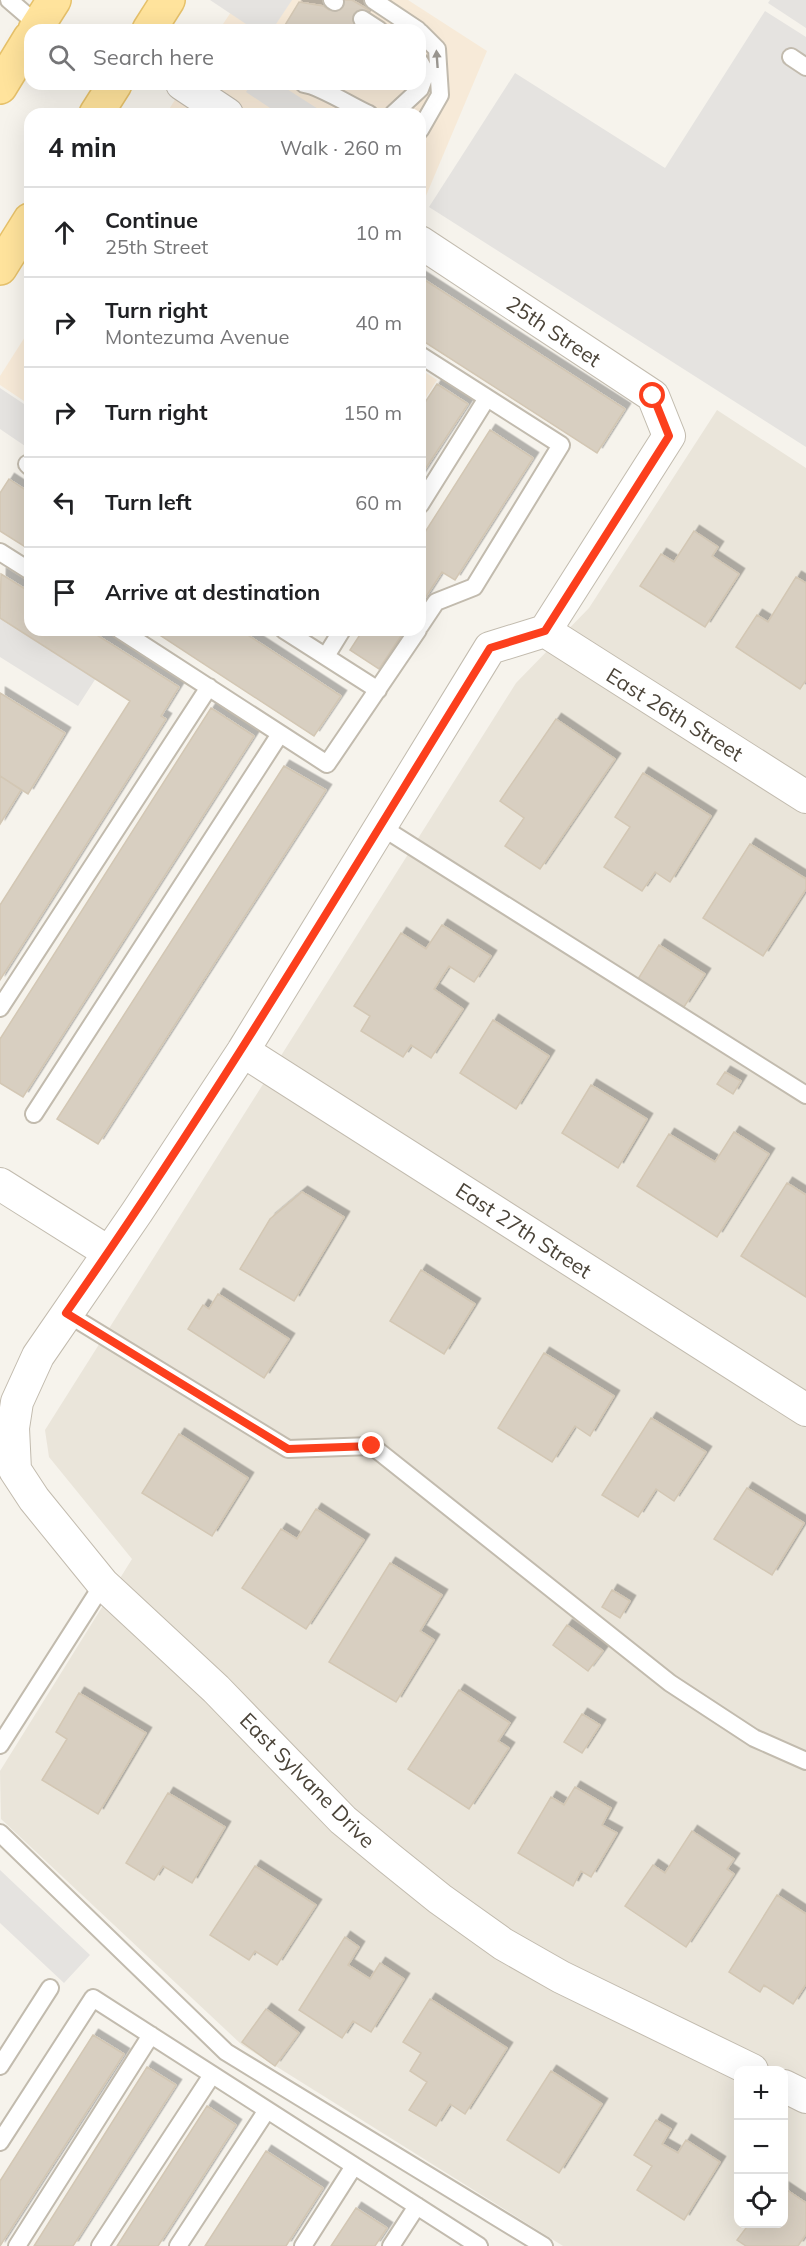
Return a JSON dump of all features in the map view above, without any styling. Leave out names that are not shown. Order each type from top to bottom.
[{"type":"main road","points":[[152,24],[168,0]]},
{"type":"main road","points":[[0,87],[24,48]]},
{"type":"main road","points":[[100,108],[111,90]]},
{"type":"main road","points":[[0,268],[24,230]]},
{"type":"street","points":[[191,90],[217,108]]},
{"type":"street","name":"25th Street","points":[[426,246],[653,396],[669,436],[545,631]]},
{"type":"street","name":"East 26th Street","points":[[545,631],[806,797]]},
{"type":"street","name":"East Sylvane Drive","points":[[545,631],[490,648],[243,1051],[34,1363],[18,1400],[13,1428],[15,1470],[34,1499],[103,1584],[216,1689],[343,1820],[440,1899],[503,1944],[561,1977],[744,2066]]},
{"type":"street","name":"East 27th Street","points":[[243,1051],[806,1410]]},
{"type":"street","points":[[0,1184],[108,1252]]},
{"type":"street","points":[[788,2088],[806,2097]]},
{"type":"lane","points":[[9,0],[39,23]]},
{"type":"lane","points":[[373,0],[409,24]]},
{"type":"lane","points":[[362,20],[369,24]]},
{"type":"lane","points":[[426,38],[437,49],[440,95],[426,120]]},
{"type":"lane","points":[[791,57],[806,67]]},
{"type":"lane","points":[[322,90],[355,108]]},
{"type":"lane","points":[[399,108],[419,90]]},
{"type":"lane","points":[[426,359],[561,445],[474,587],[436,602],[426,617]]},
{"type":"lane","points":[[426,495],[487,398]]},
{"type":"lane","points":[[0,552],[24,567]]},
{"type":"lane","points":[[129,636],[327,764],[413,636]]},
{"type":"lane","points":[[293,636],[378,690]]},
{"type":"lane","points":[[326,657],[338,636]]},
{"type":"lane","points":[[0,1008],[208,687]]},
{"type":"lane","points":[[34,1114],[280,734]]},
{"type":"lane","points":[[380,826],[806,1095]]},
{"type":"lane","points":[[66,1313],[288,1449],[372,1446],[670,1683],[754,1738],[806,1761]]},
{"type":"lane","points":[[0,1745],[103,1584]]},
{"type":"lane","points":[[0,1833],[226,2052],[544,2246]]},
{"type":"lane","points":[[0,2066],[50,1988]]},
{"type":"lane","points":[[0,2142],[93,1998],[476,2245]]},
{"type":"lane","points":[[17,2246],[151,2035]]},
{"type":"lane","points":[[100,2246],[212,2075]]},
{"type":"lane","points":[[178,2246],[267,2110]]},
{"type":"lane","points":[[303,2246],[354,2166]]},
{"type":"lane","points":[[391,2246],[417,2206]]},
{"type":"shaded area","points":[[210,0],[292,0],[276,24],[246,24]]},
{"type":"shaded area","points":[[239,0],[408,0],[487,51],[426,196],[426,108],[170,108],[181,90],[426,90],[426,24],[223,24]]},
{"type":"shaded area","points":[[770,0],[806,0],[806,28],[768,3]]},
{"type":"shaded area","points":[[765,11],[806,37],[806,447],[429,207],[515,73],[665,168]]},
{"type":"shaded area","points":[[247,90],[288,90],[317,108],[270,108],[246,92]]},
{"type":"shaded area","points":[[24,338],[24,401],[0,385],[0,376]]},
{"type":"shaded area","points":[[426,373],[437,380],[426,397]]},
{"type":"shaded area","points":[[0,388],[24,404],[24,445],[0,429]]},
{"type":"shaded area","points":[[717,410],[806,468],[806,2246],[563,2246],[242,2045],[1,1819],[0,1771],[132,1559],[49,1457],[45,1430],[516,683],[589,608]]},
{"type":"shaded area","points":[[0,618],[24,633],[24,636],[29,636],[96,678],[78,706],[0,657]]},
{"type":"shaded area","points":[[0,1870],[90,1955],[64,1983],[0,1923]]},
{"type":"building","points":[[336,0],[352,0],[369,10],[359,24],[286,24],[299,2],[323,6],[329,10]]},
{"type":"building","points":[[426,281],[625,409],[597,453],[426,343]]},
{"type":"building","points":[[437,384],[468,404],[426,468],[426,401]]},
{"type":"building","points":[[490,430],[533,458],[455,580],[442,572],[426,597],[426,531]]},
{"type":"building","points":[[9,479],[24,489],[24,546],[0,531],[0,493]]},
{"type":"building","points":[[694,531],[718,547],[712,556],[739,574],[705,627],[640,586],[661,554],[674,562]]},
{"type":"building","points":[[1,574],[24,588],[24,633],[0,618]]},
{"type":"building","points":[[796,577],[806,583],[806,680],[800,689],[736,647],[757,615],[768,622]]},
{"type":"building","points":[[28,636],[98,636],[179,687],[161,716],[166,719],[0,980],[0,905],[130,701]]},
{"type":"building","points":[[161,636],[249,636],[341,696],[314,736]]},
{"type":"building","points":[[359,636],[401,636],[379,669],[350,650]]},
{"type":"building","points":[[0,693],[65,733],[28,794],[0,776]]},
{"type":"building","points":[[211,708],[254,736],[23,1097],[0,1083],[0,1039]]},
{"type":"building","points":[[556,719],[615,759],[540,869],[505,846],[524,818],[500,801]]},
{"type":"building","points":[[284,766],[326,790],[98,1144],[57,1119]]},
{"type":"building","points":[[643,773],[711,816],[670,882],[655,872],[642,891],[604,867],[630,827],[615,817]]},
{"type":"building","points":[[0,776],[21,790],[0,824]]},
{"type":"building","points":[[750,844],[806,879],[806,889],[763,956],[703,918]]},
{"type":"building","points":[[442,925],[491,956],[474,982],[449,966],[434,989],[463,1009],[431,1058],[411,1045],[403,1057],[361,1031],[370,1016],[354,1006],[401,933],[426,949]]},
{"type":"building","points":[[659,945],[705,974],[684,1007],[638,979]]},
{"type":"building","points":[[493,1020],[549,1056],[516,1109],[460,1073]]},
{"type":"building","points":[[725,1072],[741,1081],[733,1094],[717,1084]]},
{"type":"building","points":[[591,1085],[647,1119],[618,1168],[562,1133]]},
{"type":"building","points":[[734,1132],[769,1154],[717,1237],[637,1186],[669,1134],[715,1162]]},
{"type":"building","points":[[787,1183],[806,1195],[806,1297],[741,1256]]},
{"type":"building","points":[[302,1192],[344,1217],[294,1301],[240,1269],[270,1219]]},
{"type":"building","points":[[421,1270],[475,1304],[444,1354],[390,1321]]},
{"type":"building","points":[[218,1294],[289,1339],[264,1378],[188,1329],[203,1305],[209,1309]]},
{"type":"building","points":[[544,1353],[614,1396],[590,1436],[575,1426],[552,1462],[498,1428]]},
{"type":"building","points":[[651,1418],[706,1452],[674,1501],[656,1489],[638,1517],[602,1495]]},
{"type":"building","points":[[179,1434],[248,1478],[212,1536],[142,1493]]},
{"type":"building","points":[[747,1488],[804,1523],[772,1575],[714,1539]]},
{"type":"building","points":[[316,1509],[364,1540],[306,1629],[242,1588],[281,1529],[297,1539]]},
{"type":"building","points":[[390,1563],[442,1595],[420,1631],[434,1640],[396,1702],[329,1662]]},
{"type":"building","points":[[612,1590],[630,1601],[620,1618],[602,1607]]},
{"type":"building","points":[[567,1625],[603,1651],[588,1671],[553,1645]]},
{"type":"building","points":[[459,1690],[510,1723],[498,1741],[509,1748],[469,1809],[408,1769]]},
{"type":"building","points":[[79,1693],[146,1733],[98,1814],[42,1780],[67,1739],[56,1732]]},
{"type":"building","points":[[582,1714],[600,1725],[582,1753],[564,1742]]},
{"type":"building","points":[[575,1787],[611,1808],[602,1825],[617,1833],[591,1877],[581,1871],[573,1886],[518,1853],[551,1797],[564,1805]]},
{"type":"building","points":[[168,1793],[225,1827],[192,1883],[163,1866],[154,1880],[126,1863]]},
{"type":"building","points":[[692,1831],[734,1859],[727,1869],[734,1874],[686,1947],[625,1906],[653,1865],[665,1873]]},
{"type":"building","points":[[255,1866],[316,1905],[277,1965],[255,1951],[249,1960],[210,1935]]},
{"type":"building","points":[[777,1895],[806,1914],[806,1984],[793,2004],[764,1985],[760,1992],[729,1972]]},
{"type":"building","points":[[345,1937],[359,1947],[348,1965],[370,1979],[380,1963],[404,1979],[371,2032],[353,2021],[342,2038],[299,2010]]},
{"type":"building","points":[[430,1999],[507,2048],[465,2114],[450,2104],[436,2126],[409,2110],[427,2082],[410,2071],[421,2053],[403,2042]]},
{"type":"building","points":[[266,2009],[299,2033],[275,2066],[242,2042]]},
{"type":"building","points":[[93,2035],[124,2054],[0,2246],[0,2181]]},
{"type":"building","points":[[147,2067],[176,2085],[73,2246],[34,2246]]},
{"type":"building","points":[[551,2071],[602,2104],[559,2173],[507,2140]]},
{"type":"building","points":[[207,2106],[236,2125],[158,2246],[117,2246]]},
{"type":"building","points":[[656,2120],[671,2129],[662,2144],[678,2153],[686,2140],[720,2162],[684,2220],[637,2190],[652,2166],[634,2155]]},
{"type":"building","points":[[266,2151],[323,2188],[286,2246],[205,2246]]},
{"type":"building","points":[[788,2191],[806,2203],[806,2234],[798,2246],[746,2246],[737,2240],[746,2228],[788,2228]]},
{"type":"building","points":[[356,2208],[387,2228],[375,2246],[331,2246]]},
{"type":"route","points":[[372,1446],[288,1449],[66,1313],[137,1212],[243,1051],[490,648],[545,631],[669,436],[653,396]]}]
